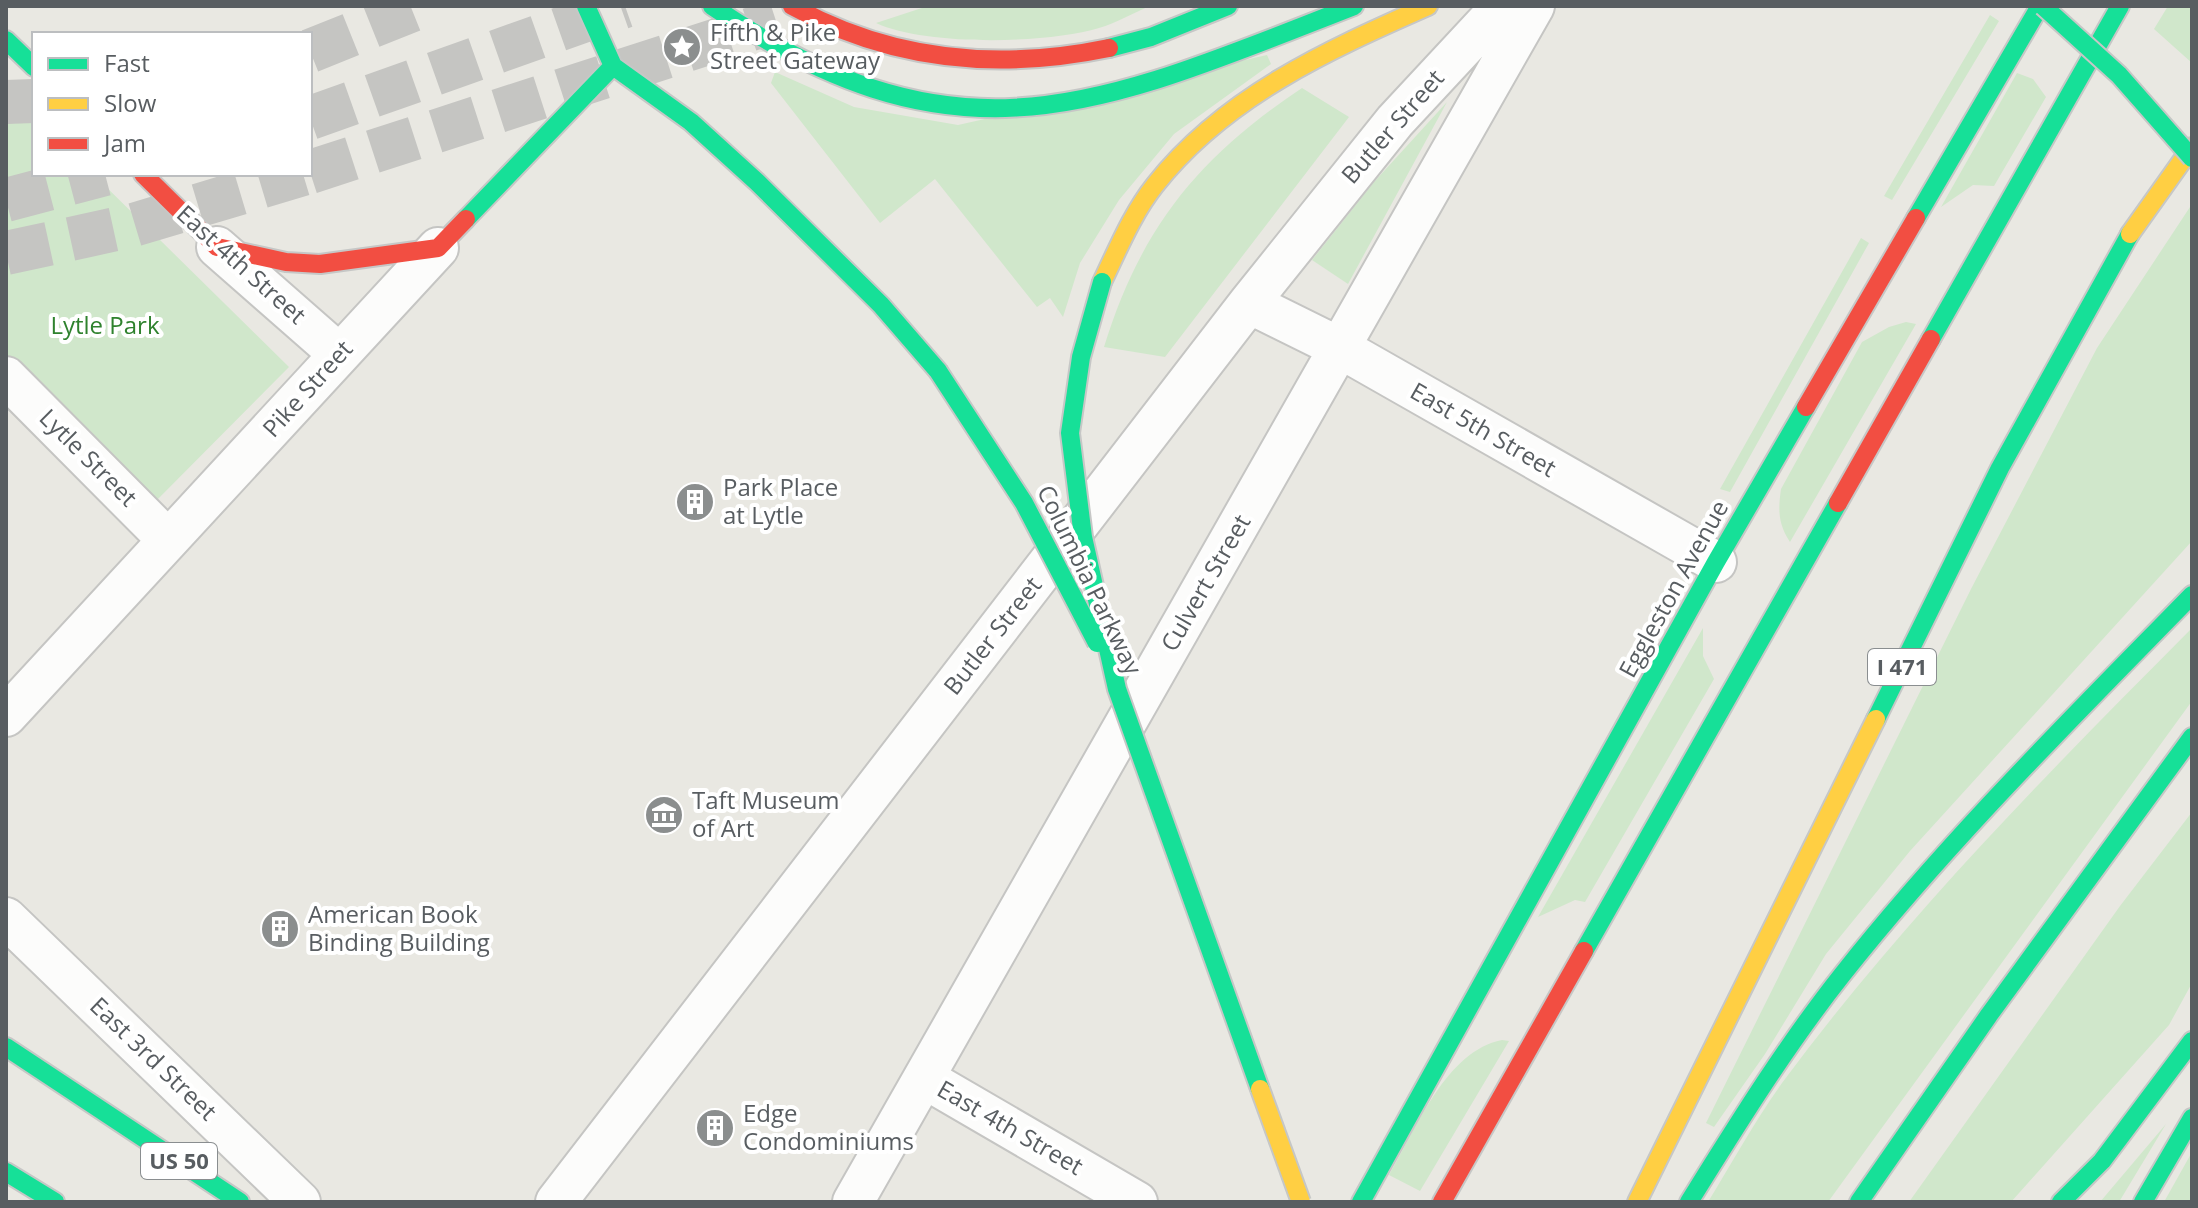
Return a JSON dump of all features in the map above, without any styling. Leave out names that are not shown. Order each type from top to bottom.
[{"type":"main road","points":[[586,6],[613,66]]},
{"type":"main road","points":[[712,6],[818,71],[860,89],[908,101],[1017,110],[1112,93],[1354,6]]},
{"type":"main road","points":[[792,6],[839,30],[880,44],[929,56],[989,61],[1056,57],[1126,45],[1228,6]]},
{"type":"main road","points":[[1117,689],[1083,537],[1070,433],[1081,357],[1102,282],[1153,187],[1184,151],[1221,117],[1278,81],[1428,6]]},
{"type":"main road","points":[[2042,6],[2119,75],[2192,158]]},
{"type":"main road","name":"Eggleston Avenue","points":[[1361,1202],[1716,562],[2042,6]]},
{"type":"main road","points":[[1442,1202],[2120,6]]},
{"type":"main road","points":[[6,40],[32,65]]},
{"type":"main road","name":"Pike Street","points":[[438,248],[613,66]]},
{"type":"main road","name":"Columbia Parkway","points":[[613,66],[691,122],[881,305],[938,371],[1009,473],[1063,569],[1117,689],[1301,1202]]},
{"type":"main road","name":"I 471","points":[[1637,1202],[2000,468],[2116,257],[2142,215],[2192,147]]},
{"type":"main road","name":"East 4th Street","points":[[145,176],[217,247]]},
{"type":"main road","points":[[217,247],[286,262],[320,264],[438,248]]},
{"type":"main road","points":[[1689,1202],[1748,1108],[1841,978],[1884,925],[1958,838],[2192,595]]},
{"type":"main road","points":[[1859,1202],[1989,1015],[2192,737]]},
{"type":"main road","points":[[2061,1202],[2102,1161],[2192,1041]]},
{"type":"main road","points":[[6,1047],[118,1120]]},
{"type":"main road","name":"US 50","points":[[6,1065],[118,1120],[240,1202]]},
{"type":"main road","points":[[2143,1202],[2192,1118]]},
{"type":"main road","points":[[6,1172],[55,1202]]},
{"type":"street","name":"Butler Street","points":[[556,1202],[1249,303],[1395,121],[1502,6]]},
{"type":"street","name":"Culvert Street","points":[[853,1202],[1342,349],[1534,6]]},
{"type":"street","name":"East 4th Street","points":[[217,247],[339,354]]},
{"type":"street","name":"Pike Street","points":[[6,716],[438,248]]},
{"type":"street","name":"East 5th Street","points":[[1249,303],[1342,349],[1716,562]]},
{"type":"street","name":"Lytle Street","points":[[6,377],[168,540]]},
{"type":"street","name":"East 3rd Street","points":[[6,918],[300,1202]]},
{"type":"street","name":"East 4th Street","points":[[924,1078],[1137,1202]]},
{"type":"green space","points":[[928,6],[1150,6],[1099,28],[1018,40],[924,36],[876,23]]},
{"type":"green space","points":[[2168,6],[2192,6],[2192,63],[2154,29]]},
{"type":"green space","points":[[1990,15],[1999,21],[1892,200],[1884,196]]},
{"type":"green space","points":[[1267,55],[1271,64],[1174,134],[1119,200],[1080,263],[1063,317],[1050,298],[1037,307],[935,179],[880,223],[771,83],[775,72],[854,107],[958,125]]},
{"type":"green space","points":[[2017,73],[2033,79],[2046,97],[1994,186],[1973,185],[1941,207]]},
{"type":"green space","points":[[1302,88],[1349,117],[1165,357],[1104,347],[1136,266],[1178,198],[1233,141]]},
{"type":"green space","name":"Lytle Park","points":[[6,89],[32,114],[32,176],[95,176],[289,367],[153,504],[6,367]]},
{"type":"green space","points":[[1447,102],[1348,284],[1312,260],[1374,182]]},
{"type":"green space","points":[[2190,207],[2192,541],[1910,851],[1826,954],[1765,1054],[1714,1127],[1706,1123],[1971,589],[2097,348]]},
{"type":"green space","points":[[1861,238],[1869,243],[1730,492],[1720,489]]},
{"type":"green space","points":[[1906,322],[1916,324],[1790,542],[1780,517],[1781,489],[1862,342],[1889,327]]},
{"type":"green space","points":[[1703,628],[1703,656],[1714,679],[1585,902],[1575,900],[1538,917]]},
{"type":"green space","points":[[2192,628],[2192,701],[1828,1202],[1708,1202],[1775,1094],[1880,960],[1981,846]]},
{"type":"green space","points":[[2192,812],[2192,983],[2169,1025],[2011,1202],[1909,1202],[2120,906]]},
{"type":"green space","points":[[1502,1040],[1509,1041],[1420,1191],[1389,1175],[1422,1115],[1449,1075],[1482,1047]]},
{"type":"green space","points":[[2166,1124],[2119,1202],[2100,1202]]},
{"type":"green space","points":[[2192,1152],[2192,1202],[2164,1202]]},
{"type":"tunnel","points":[[312,50],[422,6]]},
{"type":"tunnel","points":[[312,117],[625,6]]},
{"type":"tunnel","points":[[312,171],[776,21]]},
{"type":"tunnel","points":[[6,102],[32,101]]},
{"type":"tunnel","points":[[6,200],[97,176]]},
{"type":"tunnel","points":[[6,253],[130,226],[296,176]]},
{"type":"traffic: fast","points":[[586,6],[613,66],[691,122],[757,182],[881,305],[938,371]]},
{"type":"traffic: fast","points":[[712,6],[801,59],[882,91],[958,106],[1031,106],[1105,94],[1182,72],[1354,6]]},
{"type":"traffic: fast","points":[[1109,48],[1151,37],[1228,6]]},
{"type":"traffic: fast","points":[[1916,218],[2040,6]]},
{"type":"traffic: fast","points":[[2043,6],[2119,75],[2192,158]]},
{"type":"traffic: fast","points":[[1931,339],[2120,6]]},
{"type":"traffic: fast","points":[[6,40],[32,65]]},
{"type":"traffic: fast","points":[[466,219],[613,66]]},
{"type":"traffic: fast","points":[[1876,719],[2000,468],[2130,234]]},
{"type":"traffic: fast","points":[[1102,282],[1081,357],[1070,433],[1083,537],[1117,689],[1260,1089]]},
{"type":"traffic: fast","points":[[938,371],[1024,503],[1097,643]]},
{"type":"traffic: fast","points":[[1361,1202],[1716,562],[1806,407]]},
{"type":"traffic: fast","points":[[1584,951],[1838,503]]},
{"type":"traffic: fast","points":[[1689,1202],[1801,1030],[1883,925],[2012,780],[2192,595]]},
{"type":"traffic: fast","points":[[1859,1202],[1989,1015],[2192,737]]},
{"type":"traffic: fast","points":[[2061,1202],[2102,1161],[2192,1041]]},
{"type":"traffic: fast","points":[[6,1047],[240,1202]]},
{"type":"traffic: fast","points":[[2143,1202],[2192,1118]]},
{"type":"traffic: fast","points":[[6,1172],[55,1202]]},
{"type":"traffic: slow","points":[[1102,282],[1147,196],[1182,154],[1213,126],[1280,79],[1353,40],[1428,6]]},
{"type":"traffic: slow","points":[[2130,234],[2192,147]]},
{"type":"traffic: slow","points":[[1637,1202],[1876,719]]},
{"type":"traffic: slow","points":[[1260,1089],[1301,1202]]},
{"type":"traffic: jam","points":[[792,6],[829,25],[868,39],[907,50],[946,56],[1027,59],[1109,48]]},
{"type":"traffic: jam","points":[[145,176],[217,247],[286,262],[320,264],[438,248],[466,219]]},
{"type":"traffic: jam","points":[[1806,407],[1916,218]]},
{"type":"traffic: jam","points":[[1838,503],[1931,339]]},
{"type":"traffic: jam","points":[[1442,1202],[1584,951]]},
{"type":"place","name":"Fifth & Pike Street Gateway","points":[[682,47]]},
{"type":"place","name":"Park Place at Lytle","points":[[695,502]]},
{"type":"place","name":"Taft Museum of Art","points":[[664,815]]},
{"type":"place","name":"American Book Binding Building","points":[[280,929]]},
{"type":"place","name":"Edge Condominiums","points":[[715,1128]]}]
